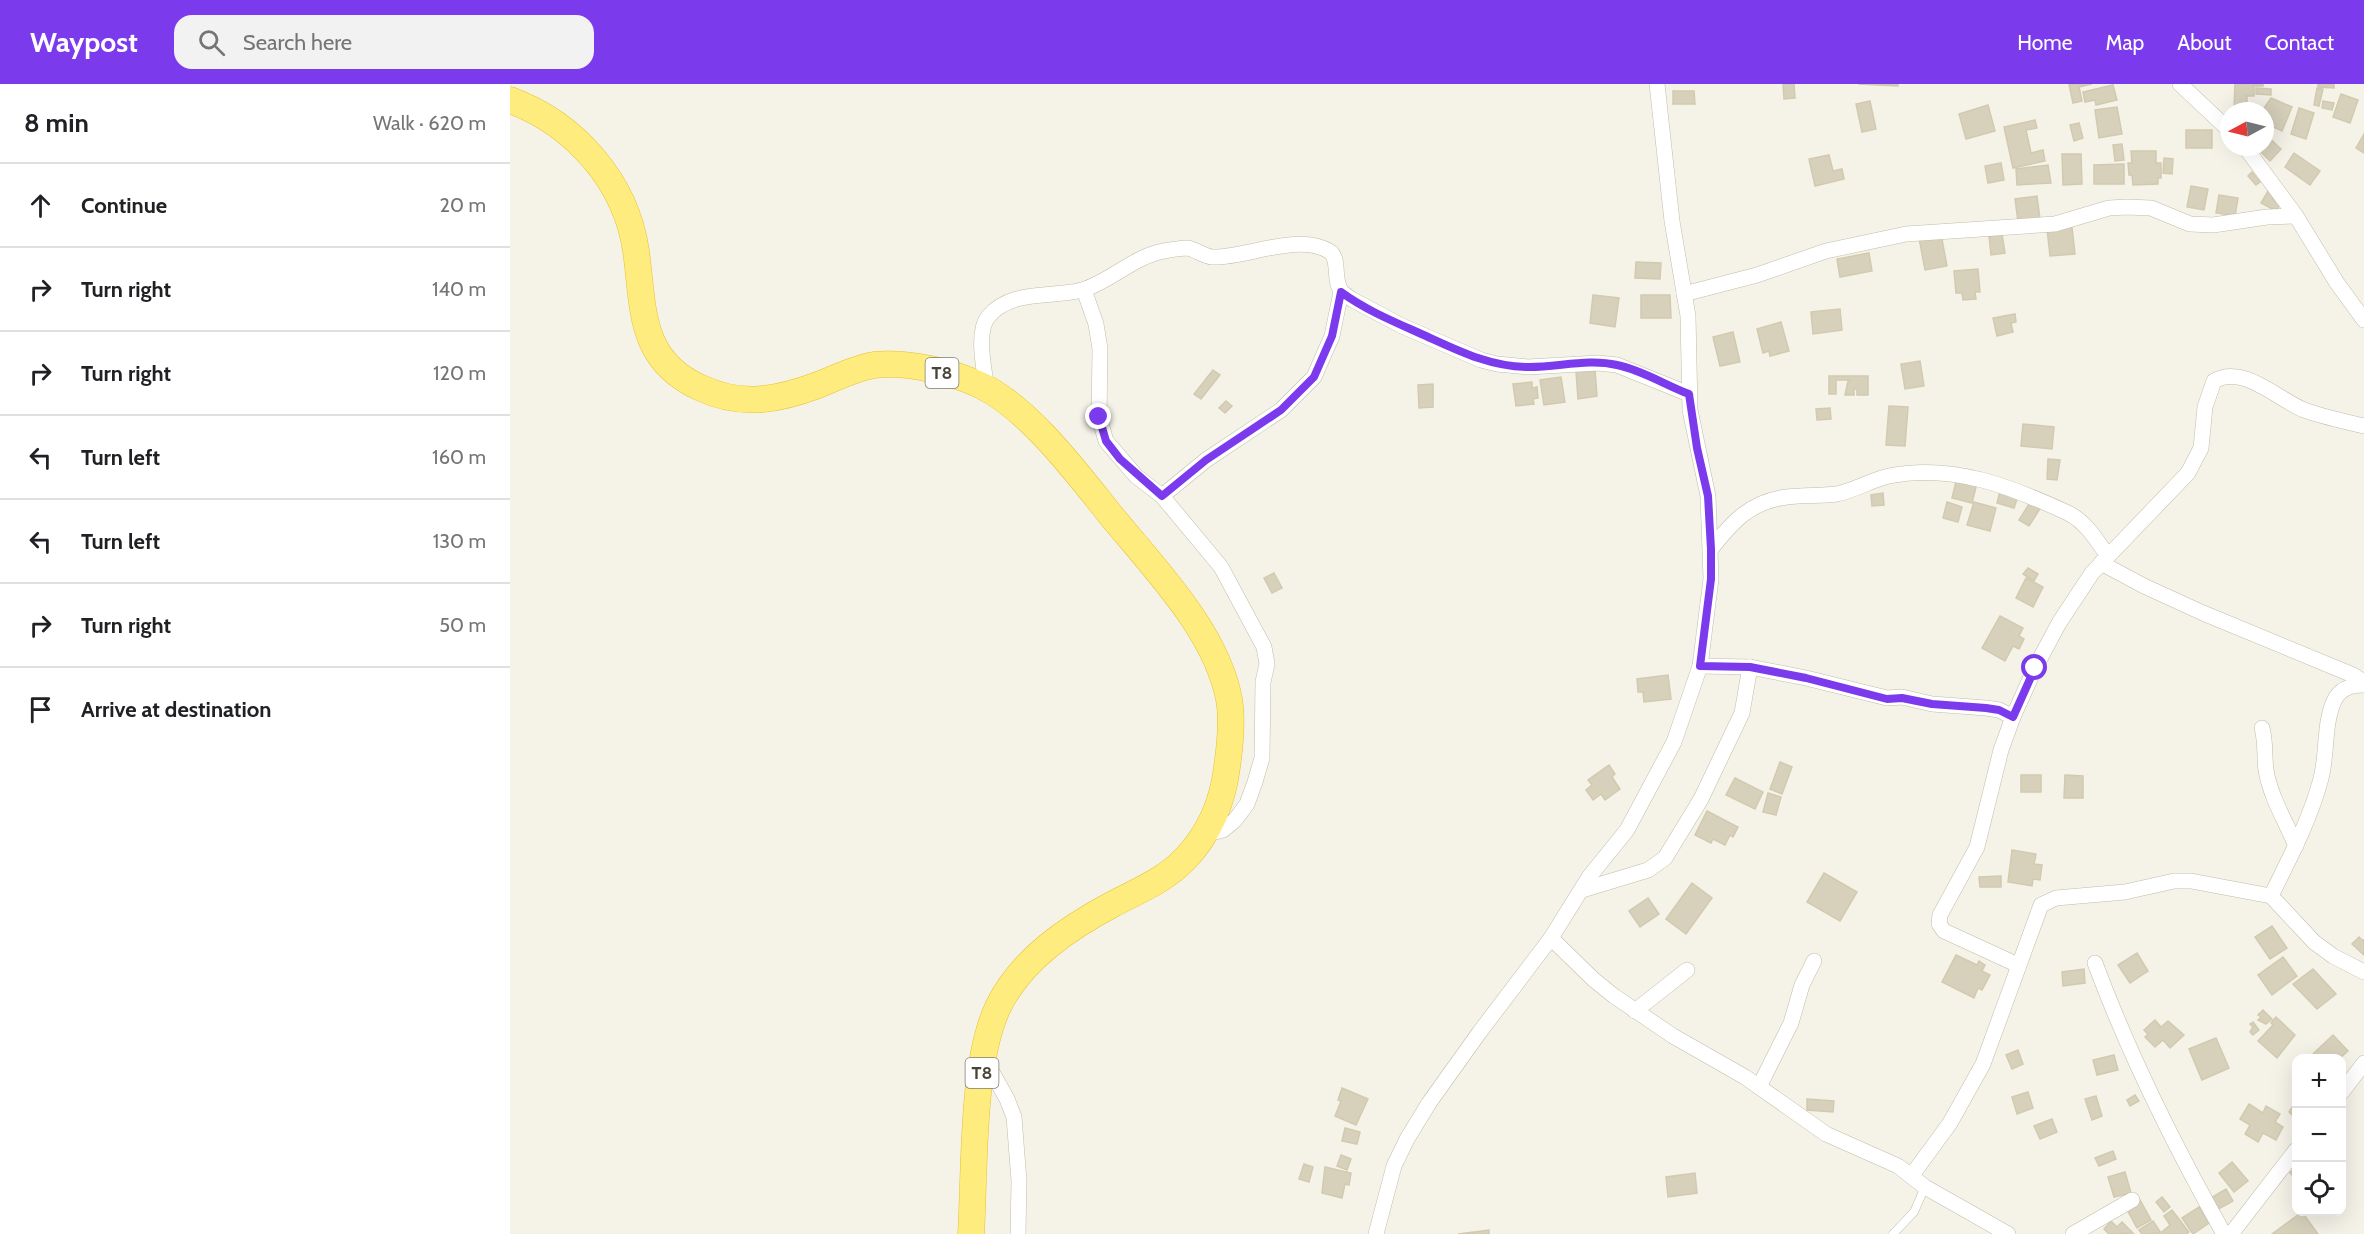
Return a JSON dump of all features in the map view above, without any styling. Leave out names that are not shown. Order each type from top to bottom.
[{"type":"highway","name":"T8","points":[[510,100],[550,121],[585,147],[610,179],[625,211],[636,248],[639,292],[647,332],[655,350],[669,367],[699,388],[729,398],[767,400],[873,365],[900,364],[950,374],[987,388],[1028,421],[1076,472],[1178,599],[1208,642],[1229,700],[1230,732],[1225,786],[1218,810],[1185,859],[1158,882],[1086,919],[1059,937],[1029,963],[1010,987],[993,1020],[984,1058],[979,1100],[971,1234]]},
{"type":"street","points":[[1376,1234],[1394,1166],[1407,1139],[1429,1103],[1551,938],[1582,890],[1627,830],[1674,742],[1700,666],[1711,579],[1708,496],[1697,448],[1689,394],[1688,316],[1672,221],[1657,84]]},
{"type":"street","points":[[2180,84],[2220,122]]},
{"type":"street","points":[[2252,156],[2296,216],[2337,283],[2364,320]]},
{"type":"street","points":[[1684,294],[1756,275],[1826,251],[1906,234],[2055,224],[2109,208],[2151,208],[2190,224],[2213,225],[2267,217],[2296,216]]},
{"type":"street","points":[[987,388],[982,357],[983,329],[987,318],[1000,307],[1013,301],[1084,290],[1162,251],[1187,248],[1213,257],[1264,248],[1307,245],[1330,251],[1334,257],[1336,281],[1341,292],[1353,300],[1393,321],[1481,360],[1528,368],[1598,363],[1617,365],[1689,394]]},
{"type":"street","points":[[1084,290],[1096,324],[1100,349],[1099,417],[1106,441],[1128,468],[1162,496],[1221,567],[1264,647],[1267,664],[1263,682],[1262,758],[1255,782],[1247,804],[1235,820],[1223,831],[1203,835]]},
{"type":"street","points":[[1162,496],[1206,460],[1281,410],[1314,377],[1332,336],[1341,292]]},
{"type":"street","points":[[2018,965],[1944,931],[1939,924],[1940,915],[1977,847],[1994,772],[2013,717],[2035,668],[2079,591],[2104,559],[2188,473],[2201,448],[2208,394],[2214,381],[2223,376],[2235,376],[2304,410],[2364,426]]},
{"type":"street","points":[[1711,549],[1739,516],[1752,508],[1784,497],[1826,496],[1846,492],[1883,477],[1926,472],[1949,473],[1999,483],[2078,518],[2087,527],[2104,559],[2173,600],[2354,675],[2364,684]]},
{"type":"street","points":[[1700,666],[1750,667],[1806,678],[1887,699],[1902,698],[1932,704],[1986,708],[1999,710],[2013,717]]},
{"type":"street","points":[[1582,890],[1648,870],[1665,858],[1701,799],[1742,713],[1750,667]]},
{"type":"street","points":[[2271,896],[2296,846],[2320,782],[2334,701],[2346,687],[2364,684]]},
{"type":"street","points":[[2262,728],[2266,771],[2296,846]]},
{"type":"street","points":[[1912,1175],[1950,1123],[1983,1064],[2041,905],[2056,898],[2125,892],[2174,881],[2191,881],[2271,896],[2314,942],[2333,956],[2364,972]]},
{"type":"street","points":[[1551,938],[1593,979],[1635,1011],[1699,1053],[1759,1087],[1826,1134],[1887,1159],[1912,1175],[1925,1187],[2008,1234]]},
{"type":"street","points":[[1759,1087],[1791,1023],[1802,985],[1814,961]]},
{"type":"street","points":[[2095,963],[2112,1008],[2169,1133],[2224,1234]]},
{"type":"street","points":[[1635,1011],[1687,970]]},
{"type":"street","points":[[984,1058],[1007,1099],[1014,1117],[1019,1182],[1018,1234]]},
{"type":"street","points":[[2346,1087],[2364,1063]]},
{"type":"street","points":[[2231,1234],[2292,1155]]},
{"type":"street","points":[[2073,1234],[2132,1200]]},
{"type":"lane","points":[[1893,1234],[1909,1219],[1925,1187]]},
{"type":"building","points":[[1783,84],[1794,84],[1795,98],[1784,99]]},
{"type":"building","points":[[1858,84],[1898,84],[1898,86]]},
{"type":"building","points":[[2069,84],[2092,84],[2079,87],[2082,101],[2073,103]]},
{"type":"building","points":[[2235,84],[2263,84],[2263,86],[2254,86],[2254,96],[2247,96],[2247,102],[2234,102]]},
{"type":"building","points":[[2318,84],[2334,84],[2334,88],[2318,87]]},
{"type":"building","points":[[2113,85],[2117,100],[2096,105],[2095,100],[2085,102],[2083,92]]},
{"type":"building","points":[[2256,88],[2271,89],[2271,95],[2256,94]]},
{"type":"building","points":[[2317,88],[2323,89],[2319,106],[2314,105]]},
{"type":"building","points":[[1673,91],[1694,91],[1695,104],[1673,104]]},
{"type":"building","points":[[2341,94],[2358,100],[2350,123],[2333,117]]},
{"type":"building","points":[[2271,98],[2292,107],[2282,131],[2274,127],[2274,102],[2268,102]]},
{"type":"building","points":[[1870,101],[1876,129],[1862,132],[1856,104]]},
{"type":"building","points":[[2323,101],[2334,103],[2332,110],[2322,108]]},
{"type":"building","points":[[1988,105],[1995,131],[1966,139],[1959,114]]},
{"type":"building","points":[[2117,107],[2122,134],[2099,138],[2095,110]]},
{"type":"building","points":[[2299,108],[2314,113],[2306,139],[2291,134]]},
{"type":"building","points":[[2035,120],[2037,128],[2026,130],[2031,153],[2043,150],[2045,161],[2013,168],[2004,127]]},
{"type":"building","points":[[2079,123],[2083,138],[2074,141],[2070,125]]},
{"type":"building","points":[[2186,130],[2212,130],[2212,148],[2186,148]]},
{"type":"building","points":[[2364,134],[2364,153],[2356,148]]},
{"type":"building","points":[[2274,142],[2281,149],[2270,161],[2265,156],[2274,156]]},
{"type":"building","points":[[2122,144],[2124,160],[2115,161],[2113,145]]},
{"type":"building","points":[[2131,151],[2156,151],[2156,163],[2161,163],[2161,178],[2158,178],[2158,184],[2133,185],[2128,163],[2132,163]]},
{"type":"building","points":[[2294,153],[2320,171],[2310,185],[2285,167]]},
{"type":"building","points":[[2062,154],[2081,154],[2082,184],[2063,185]]},
{"type":"building","points":[[1829,155],[1833,171],[1842,169],[1844,179],[1815,186],[1809,159]]},
{"type":"building","points":[[2164,158],[2173,159],[2172,174],[2163,173]]},
{"type":"building","points":[[2001,163],[2004,180],[1988,183],[1985,166]]},
{"type":"building","points":[[2124,164],[2124,184],[2094,184],[2094,165]]},
{"type":"building","points":[[2048,165],[2051,183],[2017,185],[2016,169]]},
{"type":"building","points":[[2252,172],[2260,182],[2256,185],[2248,176]]},
{"type":"building","points":[[2191,186],[2208,189],[2204,210],[2187,207]]},
{"type":"building","points":[[2268,191],[2275,195],[2272,199],[2280,204],[2276,211],[2261,203]]},
{"type":"building","points":[[2219,195],[2238,198],[2235,216],[2216,213]]},
{"type":"building","points":[[2037,196],[2040,219],[2018,222],[2015,199]]},
{"type":"building","points":[[2072,227],[2075,254],[2050,256],[2047,229]]},
{"type":"building","points":[[1941,234],[1947,266],[1925,270],[1919,238]]},
{"type":"building","points":[[2002,234],[2005,253],[1991,255],[1989,236]]},
{"type":"building","points":[[1869,253],[1872,271],[1840,277],[1837,259]]},
{"type":"building","points":[[1636,262],[1661,263],[1660,279],[1635,278]]},
{"type":"building","points":[[1978,269],[1980,292],[1975,292],[1976,299],[1963,300],[1962,293],[1956,293],[1954,271]]},
{"type":"building","points":[[1593,295],[1619,298],[1615,327],[1590,323]]},
{"type":"building","points":[[1641,295],[1670,295],[1671,318],[1641,318]]},
{"type":"building","points":[[1840,309],[1842,330],[1813,334],[1811,312]]},
{"type":"building","points":[[2015,314],[2016,322],[2011,323],[2013,332],[1997,336],[1993,318]]},
{"type":"building","points":[[1781,322],[1789,351],[1770,356],[1769,351],[1763,353],[1757,329]]},
{"type":"building","points":[[1733,332],[1740,362],[1720,366],[1713,337]]},
{"type":"building","points":[[1920,361],[1924,386],[1905,389],[1901,364]]},
{"type":"building","points":[[1213,370],[1220,375],[1201,399],[1194,394]]},
{"type":"building","points":[[1595,370],[1597,396],[1578,399],[1576,372]]},
{"type":"building","points":[[1829,376],[1868,376],[1868,395],[1857,395],[1857,389],[1854,389],[1854,395],[1845,395],[1848,381],[1851,380],[1836,380],[1836,394],[1829,394]]},
{"type":"building","points":[[1561,377],[1565,402],[1544,405],[1540,380]]},
{"type":"building","points":[[1532,382],[1532,388],[1537,387],[1538,398],[1533,399],[1534,404],[1516,406],[1513,384]]},
{"type":"building","points":[[1433,384],[1433,407],[1419,408],[1418,385]]},
{"type":"building","points":[[1226,401],[1232,406],[1225,413],[1219,408]]},
{"type":"building","points":[[1889,406],[1908,407],[1905,446],[1886,445]]},
{"type":"building","points":[[1830,408],[1831,419],[1817,420],[1816,409]]},
{"type":"building","points":[[2023,424],[2054,427],[2052,449],[2021,446]]},
{"type":"building","points":[[2048,459],[2060,460],[2057,480],[2047,479]]},
{"type":"building","points":[[1957,478],[1977,483],[1972,503],[1952,498]]},
{"type":"building","points":[[2001,487],[2019,493],[2014,508],[1997,503]]},
{"type":"building","points":[[1883,493],[1884,505],[1872,506],[1871,495]]},
{"type":"building","points":[[2031,501],[2041,507],[2029,526],[2019,520]]},
{"type":"building","points":[[1947,502],[1962,507],[1958,522],[1943,518]]},
{"type":"building","points":[[1974,502],[1996,508],[1990,531],[1967,525]]},
{"type":"building","points":[[2028,568],[2038,574],[2034,581],[2023,574]]},
{"type":"building","points":[[1274,573],[1282,588],[1272,593],[1264,578]]},
{"type":"building","points":[[2026,578],[2043,587],[2033,607],[2016,598]]},
{"type":"building","points":[[2000,616],[2023,628],[2019,636],[2024,639],[2019,649],[2013,646],[2005,661],[1982,648]]},
{"type":"building","points":[[1668,675],[1671,699],[1644,702],[1643,692],[1638,692],[1637,679]]},
{"type":"building","points":[[1780,762],[1792,767],[1782,794],[1770,789]]},
{"type":"building","points":[[1609,765],[1615,774],[1612,777],[1620,789],[1605,800],[1601,794],[1593,800],[1586,790],[1592,785],[1588,780]]},
{"type":"building","points":[[2021,775],[2041,775],[2041,792],[2021,792]]},
{"type":"building","points":[[2065,775],[2083,776],[2083,798],[2064,798]]},
{"type":"building","points":[[1735,778],[1763,792],[1755,809],[1726,795]]},
{"type":"building","points":[[1768,793],[1781,797],[1776,815],[1763,812]]},
{"type":"building","points":[[1707,811],[1738,827],[1733,837],[1730,835],[1725,845],[1713,839],[1711,843],[1695,835]]},
{"type":"building","points":[[2012,850],[2036,854],[2034,864],[2042,865],[2040,880],[2033,879],[2032,886],[2008,882]]},
{"type":"building","points":[[1824,873],[1857,892],[1840,921],[1807,902]]},
{"type":"building","points":[[2001,876],[2001,887],[1980,887],[1979,877]]},
{"type":"building","points":[[1692,883],[1712,898],[1686,934],[1666,919]]},
{"type":"building","points":[[1648,898],[1659,914],[1640,927],[1629,911]]},
{"type":"building","points":[[2272,926],[2287,948],[2270,959],[2255,937]]},
{"type":"building","points":[[2359,937],[2363,941],[2364,939],[2364,955],[2352,944]]},
{"type":"building","points":[[2137,953],[2148,971],[2130,983],[2118,965]]},
{"type":"building","points":[[1956,955],[1977,965],[1979,961],[1985,965],[1982,971],[1990,975],[1982,990],[1978,988],[1974,998],[1942,982]]},
{"type":"building","points":[[2283,957],[2297,976],[2272,995],[2258,975]]},
{"type":"building","points":[[2084,969],[2085,983],[2063,986],[2062,972]]},
{"type":"building","points":[[2313,969],[2336,994],[2317,1009],[2293,984]]},
{"type":"building","points":[[2263,1010],[2272,1019],[2266,1024],[2258,1020],[2261,1017],[2258,1015]]},
{"type":"building","points":[[2276,1017],[2295,1035],[2277,1058],[2258,1041],[2273,1025],[2271,1023]]},
{"type":"building","points":[[2155,1020],[2161,1027],[2168,1021],[2184,1035],[2170,1048],[2163,1040],[2155,1047],[2145,1037],[2148,1034],[2144,1030]]},
{"type":"building","points":[[2253,1022],[2259,1030],[2253,1035],[2250,1032],[2253,1027],[2250,1024]]},
{"type":"building","points":[[2333,1035],[2348,1051],[2345,1054],[2313,1054]]},
{"type":"building","points":[[2216,1038],[2229,1068],[2202,1080],[2189,1049]]},
{"type":"building","points":[[2018,1050],[2023,1064],[2012,1069],[2006,1055]]},
{"type":"building","points":[[2114,1055],[2118,1070],[2097,1075],[2093,1060]]},
{"type":"building","points":[[1342,1088],[1368,1099],[1356,1125],[1335,1116],[1341,1101],[1338,1100]]},
{"type":"building","points":[[2028,1092],[2033,1108],[2017,1114],[2012,1097]]},
{"type":"building","points":[[2135,1095],[2139,1101],[2130,1106],[2127,1100]]},
{"type":"building","points":[[2096,1096],[2102,1116],[2092,1120],[2085,1099]]},
{"type":"building","points":[[1807,1099],[1834,1101],[1833,1112],[1807,1110]]},
{"type":"building","points":[[2249,1104],[2263,1113],[2266,1106],[2280,1114],[2275,1122],[2283,1127],[2276,1140],[2263,1133],[2258,1142],[2245,1134],[2250,1125],[2240,1119]]},
{"type":"building","points":[[2052,1119],[2057,1132],[2040,1139],[2034,1126]]},
{"type":"building","points":[[1345,1128],[1360,1132],[1357,1144],[1342,1141]]},
{"type":"building","points":[[2113,1151],[2116,1159],[2099,1166],[2095,1158]]},
{"type":"building","points":[[1341,1155],[1351,1159],[1347,1170],[1337,1166]]},
{"type":"building","points":[[2232,1162],[2248,1181],[2234,1192],[2219,1173]]},
{"type":"building","points":[[1304,1164],[1313,1167],[1309,1182],[1299,1179]]},
{"type":"building","points":[[1325,1167],[1351,1173],[1349,1185],[1345,1184],[1342,1198],[1322,1193]]},
{"type":"building","points":[[2125,1172],[2131,1193],[2114,1197],[2108,1177]]},
{"type":"building","points":[[1695,1173],[1697,1193],[1668,1197],[1666,1177]]},
{"type":"building","points":[[2226,1189],[2233,1201],[2215,1211],[2209,1199]]},
{"type":"building","points":[[2162,1197],[2170,1207],[2164,1212],[2156,1202]]},
{"type":"building","points":[[2139,1198],[2151,1220],[2137,1228],[2125,1206]]},
{"type":"building","points":[[2199,1207],[2209,1223],[2193,1234],[2182,1218]]},
{"type":"building","points":[[2172,1210],[2189,1232],[2163,1234],[2162,1232],[2170,1225],[2164,1216]]},
{"type":"building","points":[[2297,1216],[2305,1216],[2318,1234],[2272,1234]]},
{"type":"building","points":[[2111,1221],[2117,1227],[2122,1222],[2133,1233],[2109,1234],[2104,1229]]},
{"type":"building","points":[[2153,1221],[2161,1233],[2142,1234],[2139,1230]]},
{"type":"building","points":[[1489,1230],[1489,1234],[1458,1234]]},
{"type":"route","points":[[1099,417],[1106,441],[1120,459],[1136,476],[1162,496],[1206,460],[1281,410],[1314,377],[1332,336],[1341,292],[1402,326],[1481,360],[1528,368],[1598,363],[1617,365],[1637,371],[1689,394],[1697,448],[1708,496],[1711,549],[1711,579],[1700,666],[1750,667],[1806,678],[1887,699],[1902,698],[1932,704],[1986,708],[1999,710],[2013,717],[2035,668]]}]
